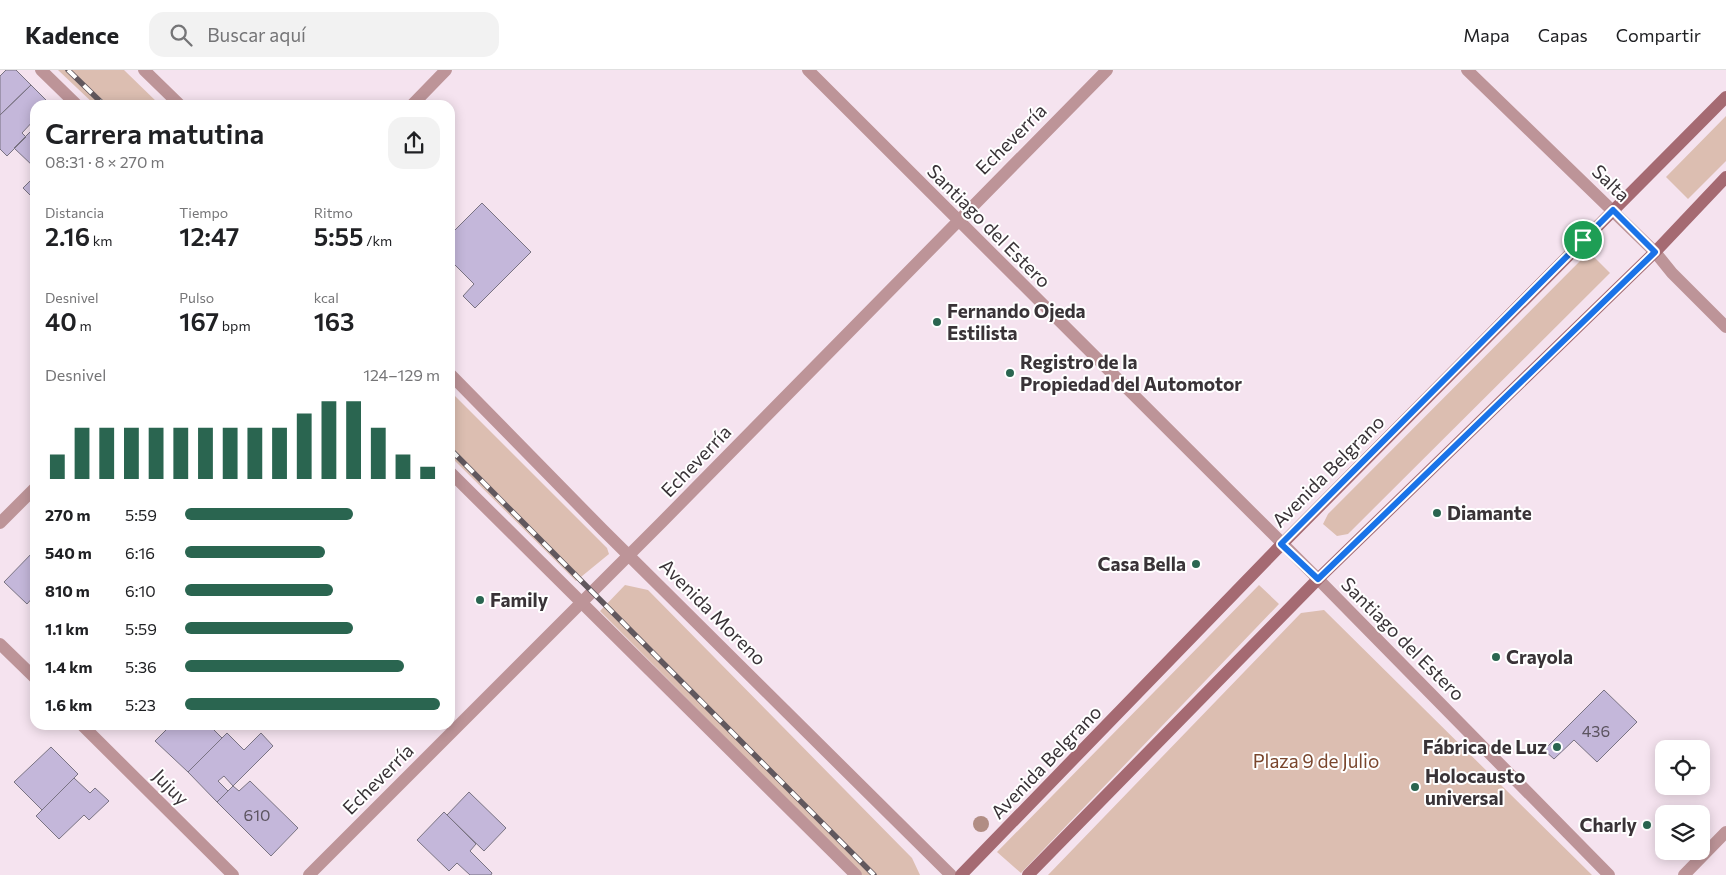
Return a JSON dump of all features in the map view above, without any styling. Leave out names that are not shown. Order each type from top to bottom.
[{"type":"main road","name":"Avenida Belgrano","points":[[961,875],[1281,544],[1726,97]]},
{"type":"main road","points":[[1028,875],[1318,579],[1655,252],[1726,177]]},
{"type":"street","points":[[41,70],[73,100]]},
{"type":"street","points":[[144,70],[175,100]]},
{"type":"street","points":[[417,100],[446,70]]},
{"type":"street","name":"Santiago del Estero","points":[[808,70],[1318,579],[1609,875]]},
{"type":"street","name":"Echeverría","points":[[455,728],[1107,70]]},
{"type":"street","name":"Salta","points":[[1467,70],[1613,210],[1726,327]]},
{"type":"street","name":"Avenida Moreno","points":[[455,379],[628,555],[951,875]]},
{"type":"street","points":[[455,477],[856,875]]},
{"type":"street","points":[[0,523],[30,493]]},
{"type":"street","points":[[0,644],[30,673]]},
{"type":"street","name":"Jujuy","points":[[87,730],[234,875]]},
{"type":"street","name":"Echeverría","points":[[309,875],[453,730]]},
{"type":"street","points":[[1684,875],[1726,832]]},
{"type":"green space","points":[[58,70],[124,70],[155,100],[90,100]]},
{"type":"green space","points":[[1726,116],[1726,161],[1688,199],[1666,177]]},
{"type":"green space","points":[[1589,252],[1610,273],[1348,534],[1337,536],[1323,524],[1328,514]]},
{"type":"green space","points":[[455,396],[607,548],[609,554],[576,581],[455,461]]},
{"type":"green space","points":[[625,585],[648,590],[912,858],[920,875],[862,875],[600,611]]},
{"type":"green space","points":[[1259,585],[1279,604],[1021,873],[997,852]]},
{"type":"green space","name":"Plaza 9 de Julio","points":[[1324,610],[1592,875],[1048,875],[1301,613]]},
{"type":"building","points":[[6,70],[16,70],[31,85],[0,115],[0,76]]},
{"type":"building","points":[[31,85],[46,100],[30,100],[30,124],[22,133],[26,137],[7,156],[0,149],[0,115]]},
{"type":"building","points":[[30,132],[30,163],[14,148]]},
{"type":"building","points":[[30,181],[30,195],[23,188]]},
{"type":"building","points":[[482,203],[531,252],[475,308],[463,296],[474,284],[455,265],[455,230]]},
{"type":"building","points":[[30,555],[30,601],[27,604],[4,582]]},
{"type":"building","points":[[1604,690],[1637,722],[1597,762],[1574,740],[1554,759],[1544,750]]},
{"type":"building","points":[[166,730],[214,730],[222,738],[188,772],[155,741]]},
{"type":"building","points":[[227,733],[244,750],[261,733],[273,746],[233,786],[224,776],[218,781],[228,791],[217,802],[188,772]]},
{"type":"building","points":[[51,747],[78,774],[42,810],[14,782]]},
{"type":"building","points":[[74,778],[90,793],[95,788],[109,801],[89,820],[84,815],[59,839],[36,816]]},
{"type":"building","points":[[250,781],[298,828],[271,856],[217,802],[233,786],[239,791]]},
{"type":"building","points":[[469,792],[506,828],[484,851],[447,815]]},
{"type":"building","points":[[444,812],[476,844],[470,851],[492,873],[491,875],[470,875],[457,863],[449,871],[417,840]]},
{"type":"railway","points":[[68,70],[99,100]]},
{"type":"railway","points":[[455,454],[874,875]]},
{"type":"place","name":"Fernando Ojeda Estilista","points":[[937,322]]},
{"type":"place","name":"Registro de la Propiedad del Automotor","points":[[1010,373]]},
{"type":"place","name":"Diamante","points":[[1437,513]]},
{"type":"place","name":"Casa Bella","points":[[1196,564]]},
{"type":"place","name":"Family","points":[[480,600]]},
{"type":"place","name":"Crayola","points":[[1496,657]]},
{"type":"place","name":"Fábrica de Luz","points":[[1557,747]]},
{"type":"place","name":"Holocausto universal","points":[[1415,787]]},
{"type":"place","name":"Charly","points":[[1647,825]]},
{"type":"route","points":[[1613,210],[1655,252],[1318,579],[1281,544],[1583,240],[1613,210]]}]
